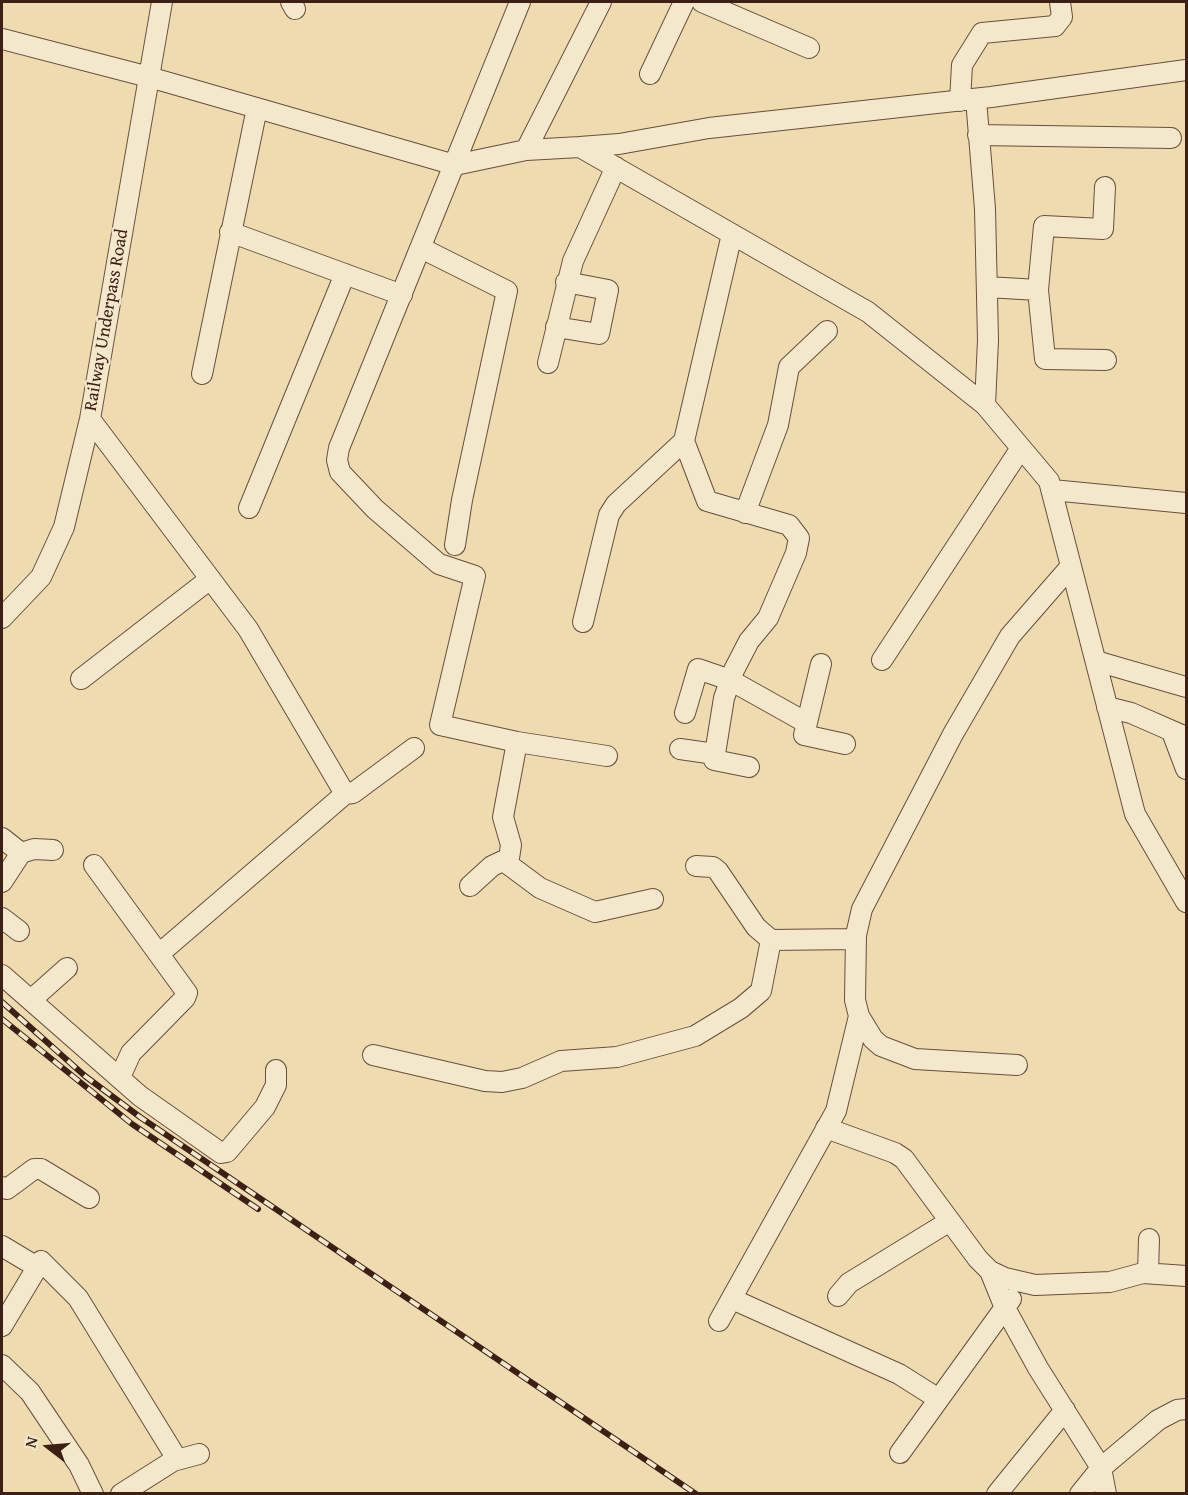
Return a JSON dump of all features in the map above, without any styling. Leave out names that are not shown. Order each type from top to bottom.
[{"type":"street","name":"Railway Underpass Road","points":[[2,618],[41,578],[64,527],[90,419],[162,2]]},
{"type":"street","points":[[520,2],[339,448],[337,460],[340,472],[375,509],[439,564],[475,576],[440,725],[517,742],[607,756]]},
{"type":"street","points":[[526,150],[601,2]]},
{"type":"street","points":[[650,75],[684,2]]},
{"type":"street","points":[[702,2],[809,48]]},
{"type":"street","points":[[984,405],[988,340],[985,209],[978,135],[968,100],[962,65],[982,33],[1054,26],[1062,17],[1060,2]]},
{"type":"street","points":[[2,39],[257,108],[455,165],[526,150],[620,144],[709,128],[968,100],[1186,70]]},
{"type":"street","points":[[202,374],[257,108]]},
{"type":"street","points":[[978,135],[1171,138]]},
{"type":"street","points":[[580,147],[868,312],[984,405],[1049,481],[1135,814],[1186,902]]},
{"type":"street","points":[[548,363],[573,261],[616,167]]},
{"type":"street","points":[[1105,187],[1103,229],[1044,226],[1038,290],[1045,359],[1106,360]]},
{"type":"street","points":[[230,232],[402,295]]},
{"type":"street","points":[[732,234],[684,441],[707,501],[789,525],[799,538],[796,553],[768,618],[749,641],[724,698],[714,760],[749,767]]},
{"type":"street","points":[[421,248],[507,291],[462,501],[455,545]]},
{"type":"street","points":[[249,508],[345,274]]},
{"type":"street","points":[[556,327],[599,334],[608,290],[566,282]]},
{"type":"street","points":[[987,287],[1038,290]]},
{"type":"street","points":[[745,513],[778,425],[789,368],[827,331]]},
{"type":"street","points":[[90,419],[248,629],[345,794]]},
{"type":"street","points":[[583,622],[609,515],[616,504],[684,441]]},
{"type":"street","points":[[882,660],[1021,448]]},
{"type":"street","points":[[1052,490],[1186,502]]},
{"type":"street","points":[[1017,1065],[915,1059],[881,1046],[873,1039],[859,1016],[855,1000],[855,939],[862,909],[953,734],[1010,636],[1071,566]]},
{"type":"street","points":[[81,679],[210,579]]},
{"type":"street","points":[[1096,661],[1186,687]]},
{"type":"street","points":[[821,663],[805,722],[804,735],[845,744]]},
{"type":"street","points":[[685,713],[698,669],[730,680],[805,722]]},
{"type":"street","points":[[1107,707],[1131,713],[1179,734],[1186,769]]},
{"type":"street","points":[[470,886],[492,866],[505,862],[509,858],[511,845],[503,817],[517,742]]},
{"type":"street","points":[[166,948],[345,794],[353,793],[414,748]]},
{"type":"street","points":[[680,749],[715,754]]},
{"type":"street","points":[[2,838],[21,853]]},
{"type":"street","points":[[2,882],[21,853],[34,849],[53,850]]},
{"type":"street","points":[[505,862],[540,888],[595,912],[653,899]]},
{"type":"street","points":[[94,865],[187,993],[185,998],[131,1053],[120,1077]]},
{"type":"street","points":[[696,866],[713,867],[718,871],[756,927],[771,940],[855,939]]},
{"type":"street","points":[[2,918],[19,932]]},
{"type":"street","points":[[373,1055],[485,1081],[502,1082],[522,1078],[561,1061],[616,1057],[694,1036],[741,1008],[760,991],[771,940]]},
{"type":"street","points":[[31,1000],[67,968]]},
{"type":"street","points":[[2,975],[140,1096],[221,1153],[226,1152],[269,1101],[276,1085],[276,1070]]},
{"type":"street","points":[[719,1321],[836,1111],[859,1016]]},
{"type":"street","points":[[826,1128],[895,1153],[904,1160],[990,1271],[1005,1308],[1101,1468],[1106,1494]]},
{"type":"street","points":[[2,1187],[7,1189],[34,1169],[40,1169],[89,1198]]},
{"type":"street","points":[[838,1296],[849,1283],[950,1221]]},
{"type":"street","points":[[1148,1273],[1149,1239]]},
{"type":"street","points":[[2,1246],[37,1267]]},
{"type":"street","points":[[2,1326],[41,1261],[78,1298],[177,1459]]},
{"type":"street","points":[[990,1271],[1022,1284],[1110,1282],[1148,1273],[1186,1276]]},
{"type":"street","points":[[900,1453],[937,1398],[1022,1284]]},
{"type":"street","points":[[732,1299],[899,1374],[937,1398]]},
{"type":"street","points":[[2,1365],[30,1392],[79,1465],[93,1494]]},
{"type":"street","points":[[1080,1494],[1101,1468],[1158,1420],[1177,1410],[1186,1409]]},
{"type":"street","points":[[997,1494],[1065,1410]]},
{"type":"street","points":[[121,1494],[177,1459],[199,1454]]},
{"type":"railway","points":[[2,1002],[85,1076],[140,1117],[696,1494]]},
{"type":"railway","points":[[2,1019],[132,1124],[258,1209]]}]
